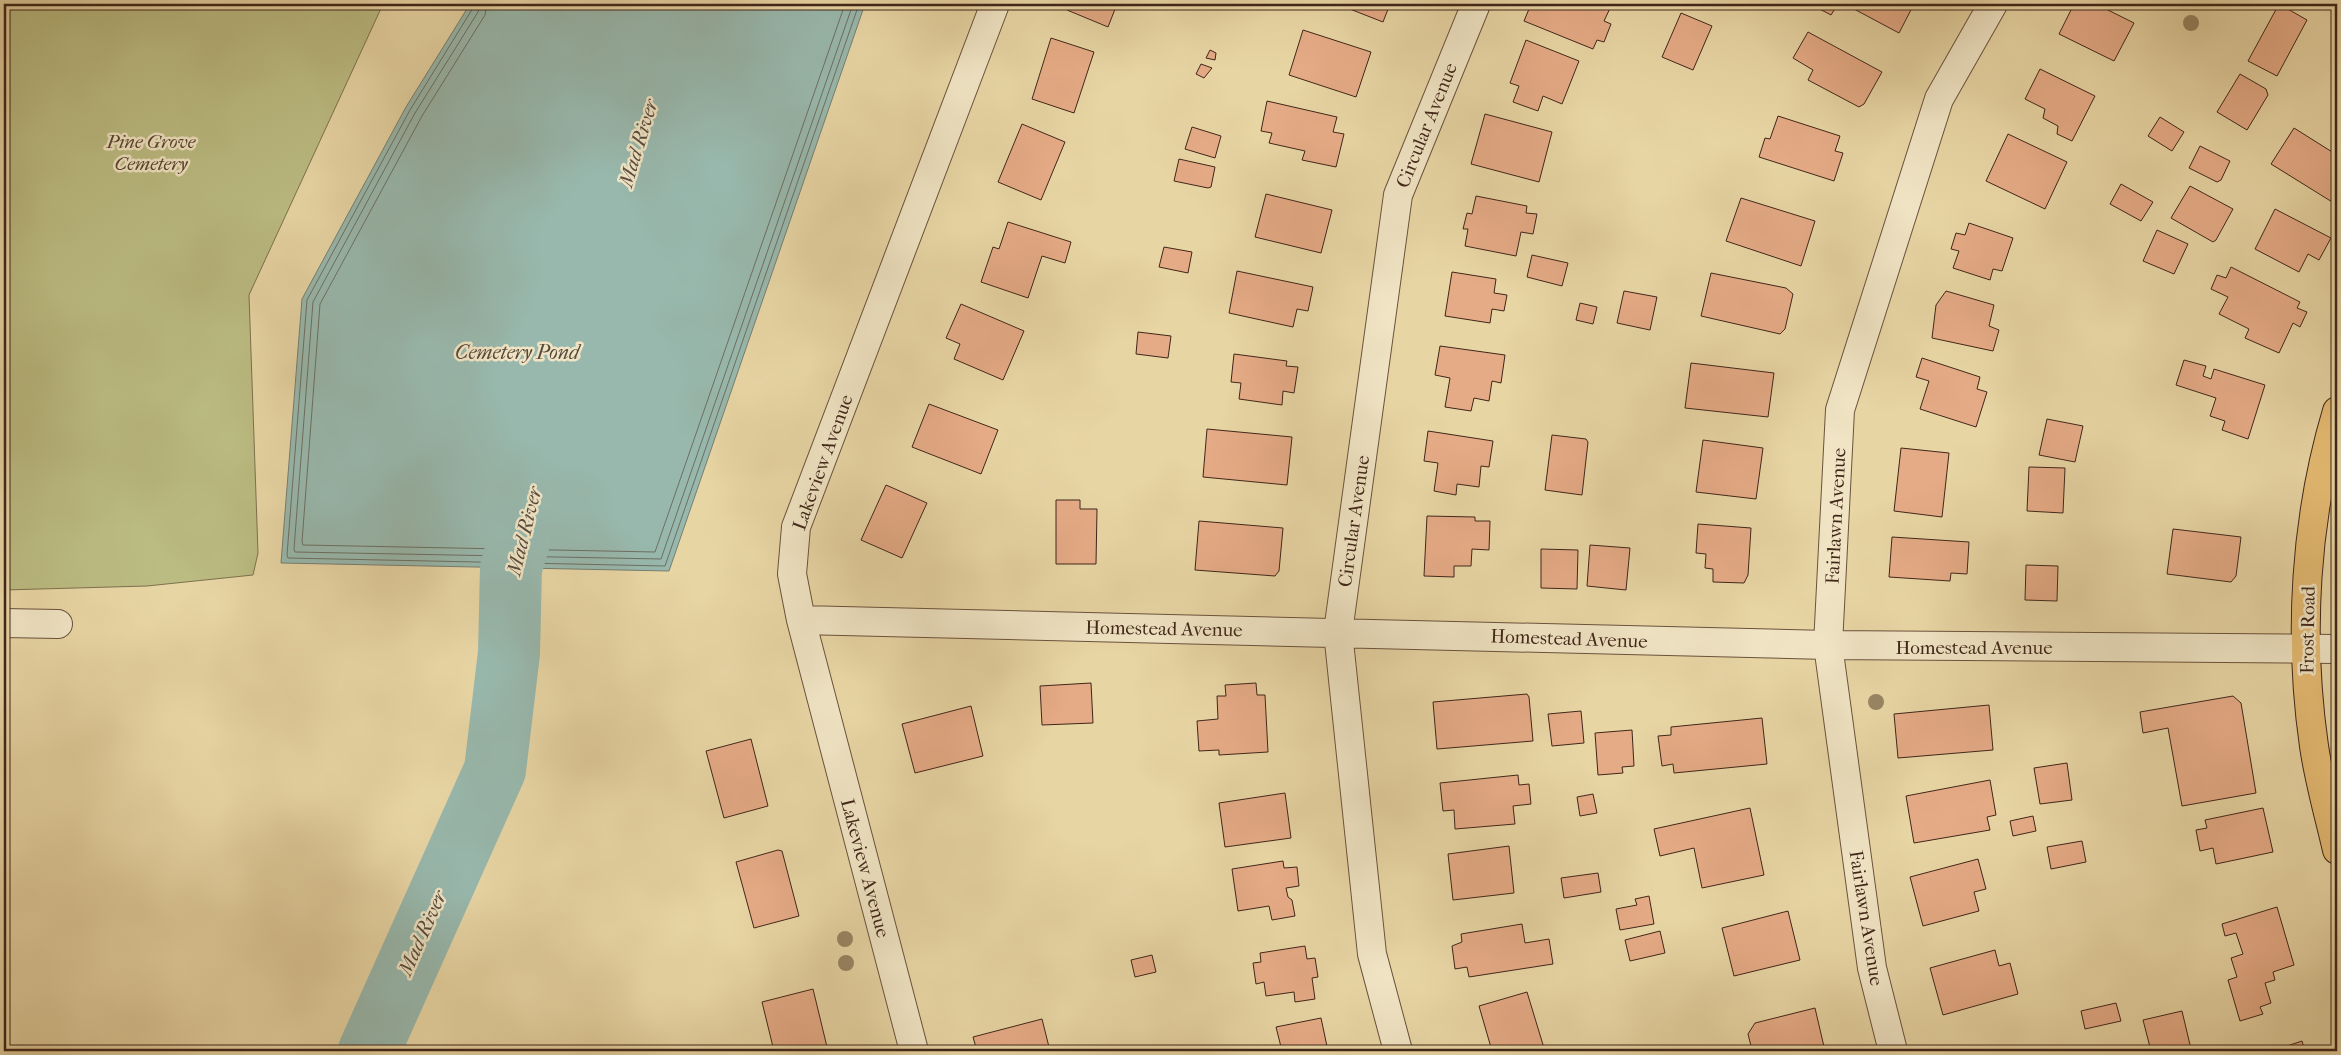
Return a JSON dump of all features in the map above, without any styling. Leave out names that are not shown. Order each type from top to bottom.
[{"type":"main road","name":"Frost Road","points":[[2337,411],[2315,511],[2309,556],[2305,649],[2314,747],[2337,850]]},
{"type":"street","name":"Lakeview Avenue","points":[[914,1051],[801,620],[792,574],[796,527],[995,4]]},
{"type":"street","name":"Circular Avenue","points":[[1398,1051],[1372,954],[1338,632],[1398,195],[1476,4]]},
{"type":"street","name":"Fairlawn Avenue","points":[[1893,1051],[1872,968],[1828,646],[1840,410],[1938,99],[1993,4]]},
{"type":"street","name":"Homestead Avenue","points":[[801,620],[1338,632],[1828,646],[2337,649]]},
{"type":"street","points":[[4,623],[58,624]]},
{"type":"green space","name":"Pine Grove Cemetery","points":[[4,4],[383,4],[249,295],[258,553],[253,575],[147,586],[4,590]]},
{"type":"water","name":"Cemetery Pond","points":[[470,4],[865,4],[669,571],[281,563],[302,299],[406,107]]},
{"type":"building","points":[[1069,4],[1117,4],[1108,27],[1067,10]]},
{"type":"building","points":[[1337,4],[1390,4],[1383,22]]},
{"type":"building","points":[[1527,4],[1612,4],[1604,21],[1611,24],[1604,42],[1597,40],[1593,49],[1524,21],[1529,9],[1525,8]]},
{"type":"building","points":[[1810,4],[1838,4],[1831,15]]},
{"type":"building","points":[[1857,4],[1914,4],[1899,33],[1854,9]]},
{"type":"building","points":[[2074,4],[2096,4],[2134,23],[2114,61],[2059,34]]},
{"type":"building","points":[[2279,4],[2307,20],[2277,76],[2248,61]]},
{"type":"building","points":[[1681,13],[1712,26],[1693,70],[1662,57]]},
{"type":"building","points":[[1303,30],[1371,52],[1356,97],[1289,75]]},
{"type":"building","points":[[1808,32],[1882,72],[1864,104],[1859,107],[1808,80],[1813,70],[1793,58]]},
{"type":"building","points":[[1051,38],[1094,52],[1074,113],[1032,99]]},
{"type":"building","points":[[1526,40],[1579,61],[1562,104],[1543,96],[1538,111],[1513,102],[1519,86],[1510,83]]},
{"type":"building","points":[[1210,50],[1216,53],[1215,60],[1206,58]]},
{"type":"building","points":[[1201,64],[1212,68],[1204,78],[1196,74]]},
{"type":"building","points":[[2040,69],[2095,96],[2072,141],[2057,134],[2058,126],[2043,118],[2045,109],[2025,99]]},
{"type":"building","points":[[2240,74],[2266,89],[2268,95],[2247,130],[2217,112]]},
{"type":"building","points":[[1267,101],[1337,117],[1333,132],[1344,134],[1336,167],[1302,160],[1305,151],[1269,143],[1272,133],[1261,131]]},
{"type":"building","points":[[1485,114],[1552,132],[1539,182],[1471,164]]},
{"type":"building","points":[[1778,116],[1840,136],[1835,151],[1843,153],[1834,181],[1759,157],[1765,138],[1770,139]]},
{"type":"building","points":[[2160,117],[2184,132],[2172,151],[2148,136]]},
{"type":"building","points":[[1022,124],[1065,142],[1041,200],[998,182]]},
{"type":"building","points":[[1192,127],[1221,136],[1215,158],[1185,149]]},
{"type":"building","points":[[2294,128],[2337,155],[2337,205],[2271,164]]},
{"type":"building","points":[[2008,134],[2067,162],[2045,209],[1986,181]]},
{"type":"building","points":[[2200,146],[2230,161],[2221,180],[2217,182],[2189,168]]},
{"type":"building","points":[[1179,159],[1215,167],[1211,187],[1174,181]]},
{"type":"building","points":[[2121,184],[2153,202],[2141,221],[2110,204]]},
{"type":"building","points":[[2190,186],[2233,209],[2216,240],[2213,242],[2171,218]]},
{"type":"building","points":[[1266,194],[1332,210],[1321,253],[1255,237]]},
{"type":"building","points":[[1476,196],[1527,206],[1526,213],[1537,214],[1533,234],[1521,232],[1516,256],[1465,246],[1468,229],[1463,229],[1467,213],[1472,214]]},
{"type":"building","points":[[1741,198],[1815,221],[1801,266],[1726,241]]},
{"type":"building","points":[[2275,209],[2331,238],[2319,260],[2308,254],[2299,272],[2255,249]]},
{"type":"building","points":[[1008,222],[1071,242],[1065,263],[1042,256],[1028,298],[981,282],[993,247],[999,249]]},
{"type":"building","points":[[1969,223],[2013,238],[2002,271],[1993,269],[1990,280],[1953,268],[1959,251],[1951,249],[1956,233],[1965,235]]},
{"type":"building","points":[[2157,230],[2188,244],[2174,274],[2143,261]]},
{"type":"building","points":[[1164,247],[1192,252],[1188,273],[1159,267]]},
{"type":"building","points":[[1532,255],[1568,263],[1562,286],[1527,277]]},
{"type":"building","points":[[2231,267],[2300,302],[2297,308],[2307,312],[2300,327],[2293,323],[2279,353],[2245,338],[2249,329],[2219,314],[2228,297],[2211,289],[2217,275],[2226,278]]},
{"type":"building","points":[[1237,271],[1313,287],[1308,311],[1297,309],[1293,327],[1229,313]]},
{"type":"building","points":[[1452,272],[1496,279],[1494,293],[1507,295],[1504,311],[1492,309],[1490,323],[1445,316]]},
{"type":"building","points":[[1711,273],[1786,288],[1793,294],[1785,329],[1780,334],[1701,316]]},
{"type":"building","points":[[1624,291],[1657,297],[1650,330],[1617,323]]},
{"type":"building","points":[[1946,291],[1994,305],[1989,326],[1999,330],[1993,351],[1932,338],[1936,305]]},
{"type":"building","points":[[1580,303],[1597,307],[1593,324],[1576,320]]},
{"type":"building","points":[[961,304],[1024,331],[1003,380],[954,359],[960,344],[946,338]]},
{"type":"building","points":[[1138,332],[1171,336],[1168,358],[1136,354]]},
{"type":"building","points":[[1440,346],[1505,355],[1501,383],[1492,381],[1489,401],[1474,398],[1471,411],[1445,407],[1450,378],[1435,375]]},
{"type":"building","points":[[1234,354],[1287,361],[1286,366],[1298,367],[1294,393],[1283,391],[1282,405],[1239,399],[1241,383],[1231,382]]},
{"type":"building","points":[[1922,358],[1980,377],[1977,389],[1987,392],[1976,427],[1920,409],[1929,381],[1916,377]]},
{"type":"building","points":[[2184,360],[2206,366],[2203,376],[2211,379],[2214,369],[2265,385],[2248,439],[2222,430],[2225,421],[2210,416],[2216,398],[2176,385]]},
{"type":"building","points":[[1691,363],[1774,373],[1768,417],[1685,408]]},
{"type":"building","points":[[929,404],[998,430],[981,474],[912,447]]},
{"type":"building","points":[[2047,419],[2083,426],[2075,462],[2039,455]]},
{"type":"building","points":[[1207,429],[1292,437],[1287,485],[1203,477]]},
{"type":"building","points":[[1428,431],[1493,441],[1489,467],[1481,466],[1479,487],[1457,484],[1456,495],[1434,491],[1438,463],[1424,461]]},
{"type":"building","points":[[1552,435],[1586,439],[1588,442],[1582,495],[1545,490]]},
{"type":"building","points":[[1703,440],[1763,448],[1756,499],[1696,492]]},
{"type":"building","points":[[1901,448],[1949,453],[1942,517],[1894,511]]},
{"type":"building","points":[[2029,467],[2065,468],[2063,513],[2027,511]]},
{"type":"building","points":[[886,485],[927,503],[902,558],[861,540]]},
{"type":"building","points":[[1056,500],[1080,500],[1080,509],[1097,509],[1096,564],[1056,564]]},
{"type":"building","points":[[1427,516],[1475,517],[1475,521],[1490,521],[1489,550],[1472,549],[1471,566],[1454,566],[1454,577],[1424,576]]},
{"type":"building","points":[[1199,521],[1283,528],[1279,571],[1275,576],[1195,570]]},
{"type":"building","points":[[1698,524],[1751,528],[1748,575],[1744,583],[1713,582],[1713,569],[1705,568],[1706,554],[1696,553]]},
{"type":"building","points":[[2173,529],[2241,537],[2236,576],[2231,582],[2167,574]]},
{"type":"building","points":[[1892,537],[1969,542],[1967,574],[1951,573],[1950,581],[1889,577]]},
{"type":"building","points":[[1590,545],[1630,548],[1626,590],[1587,586]]},
{"type":"building","points":[[1541,549],[1578,550],[1577,589],[1541,588]]},
{"type":"building","points":[[2026,565],[2058,566],[2057,601],[2025,600]]},
{"type":"building","points":[[1091,683],[1093,723],[1042,725],[1040,686]]},
{"type":"building","points":[[1256,683],[1257,695],[1265,695],[1268,752],[1219,755],[1219,750],[1199,751],[1197,721],[1218,719],[1217,696],[1226,696],[1225,685]]},
{"type":"building","points":[[1527,694],[1529,697],[1533,741],[1437,749],[1433,702]]},
{"type":"building","points":[[2233,696],[2241,703],[2256,793],[2182,806],[2168,728],[2143,733],[2140,712]]},
{"type":"building","points":[[1989,705],[1993,750],[1898,758],[1894,714]]},
{"type":"building","points":[[971,706],[983,756],[915,773],[902,724]]},
{"type":"building","points":[[1581,711],[1584,743],[1552,746],[1548,714]]},
{"type":"building","points":[[1762,718],[1767,764],[1674,773],[1673,764],[1662,766],[1658,736],[1671,735],[1671,727]]},
{"type":"building","points":[[1632,730],[1634,766],[1622,767],[1623,773],[1598,775],[1595,733]]},
{"type":"building","points":[[751,739],[768,806],[724,818],[706,751]]},
{"type":"building","points":[[2067,763],[2072,800],[2040,804],[2034,768]]},
{"type":"building","points":[[1518,775],[1519,785],[1529,784],[1531,804],[1513,806],[1515,824],[1455,829],[1454,810],[1443,811],[1440,783]]},
{"type":"building","points":[[1990,780],[1996,815],[1987,817],[1990,830],[1914,843],[1906,796]]},
{"type":"building","points":[[1285,793],[1291,838],[1225,847],[1219,803]]},
{"type":"building","points":[[1593,794],[1597,813],[1580,816],[1577,797]]},
{"type":"building","points":[[1750,808],[1764,875],[1702,888],[1694,848],[1660,856],[1654,829]]},
{"type":"building","points":[[2263,808],[2273,852],[2216,864],[2213,848],[2200,851],[2196,830],[2207,828],[2205,820]]},
{"type":"building","points":[[2033,816],[2036,831],[2013,836],[2010,821]]},
{"type":"building","points":[[2082,841],[2086,862],[2051,869],[2047,847]]},
{"type":"building","points":[[1509,846],[1514,893],[1453,900],[1448,854]]},
{"type":"building","points":[[778,850],[782,851],[799,916],[754,928],[736,862]]},
{"type":"building","points":[[1978,859],[1986,889],[1974,892],[1979,911],[1923,926],[1910,877]]},
{"type":"building","points":[[1283,861],[1284,868],[1297,867],[1299,886],[1286,888],[1288,897],[1292,900],[1295,916],[1272,920],[1269,906],[1238,911],[1232,869]]},
{"type":"building","points":[[1598,873],[1601,892],[1564,898],[1561,878]]},
{"type":"building","points":[[1649,896],[1654,924],[1620,930],[1616,909],[1637,905],[1635,899]]},
{"type":"building","points":[[2277,907],[2294,965],[2273,972],[2275,980],[2265,983],[2271,1003],[2260,1007],[2263,1014],[2240,1021],[2228,980],[2237,977],[2231,958],[2243,954],[2236,933],[2225,936],[2222,924]]},
{"type":"building","points":[[1788,911],[1800,960],[1734,976],[1722,928]]},
{"type":"building","points":[[1522,924],[1525,943],[1549,939],[1553,964],[1469,977],[1467,967],[1455,969],[1452,946],[1462,942],[1461,934]]},
{"type":"building","points":[[1660,931],[1665,953],[1630,961],[1625,940]]},
{"type":"building","points":[[1305,946],[1307,959],[1315,958],[1318,977],[1312,978],[1315,999],[1295,1002],[1294,992],[1266,996],[1264,982],[1256,984],[1253,963],[1261,962],[1260,953]]},
{"type":"building","points":[[1995,950],[1999,966],[2010,963],[2018,994],[1943,1015],[1930,968]]},
{"type":"building","points":[[1152,955],[1156,972],[1135,977],[1131,960]]},
{"type":"building","points":[[813,989],[828,1051],[774,1051],[762,1002]]},
{"type":"building","points":[[1527,992],[1544,1048],[1532,1051],[1492,1051],[1479,1006]]},
{"type":"building","points":[[2116,1003],[2121,1021],[2085,1029],[2081,1011]]},
{"type":"building","points":[[1815,1008],[1825,1051],[1761,1051],[1760,1048],[1752,1050],[1748,1034],[1755,1023]]},
{"type":"building","points":[[2182,1011],[2191,1049],[2182,1051],[2151,1051],[2143,1020]]},
{"type":"building","points":[[1321,1018],[1328,1051],[1282,1051],[1276,1027]]},
{"type":"building","points":[[1042,1019],[1050,1051],[977,1051],[973,1037]]},
{"type":"building","points":[[2302,1041],[2305,1051],[2272,1051]]},
{"type":"building","points":[[2010,1046],[2012,1051],[1993,1051]]},
{"type":"waterway","name":"Mad River","points":[[369,1051],[495,770],[509,653],[511,568],[536,485]]}]
